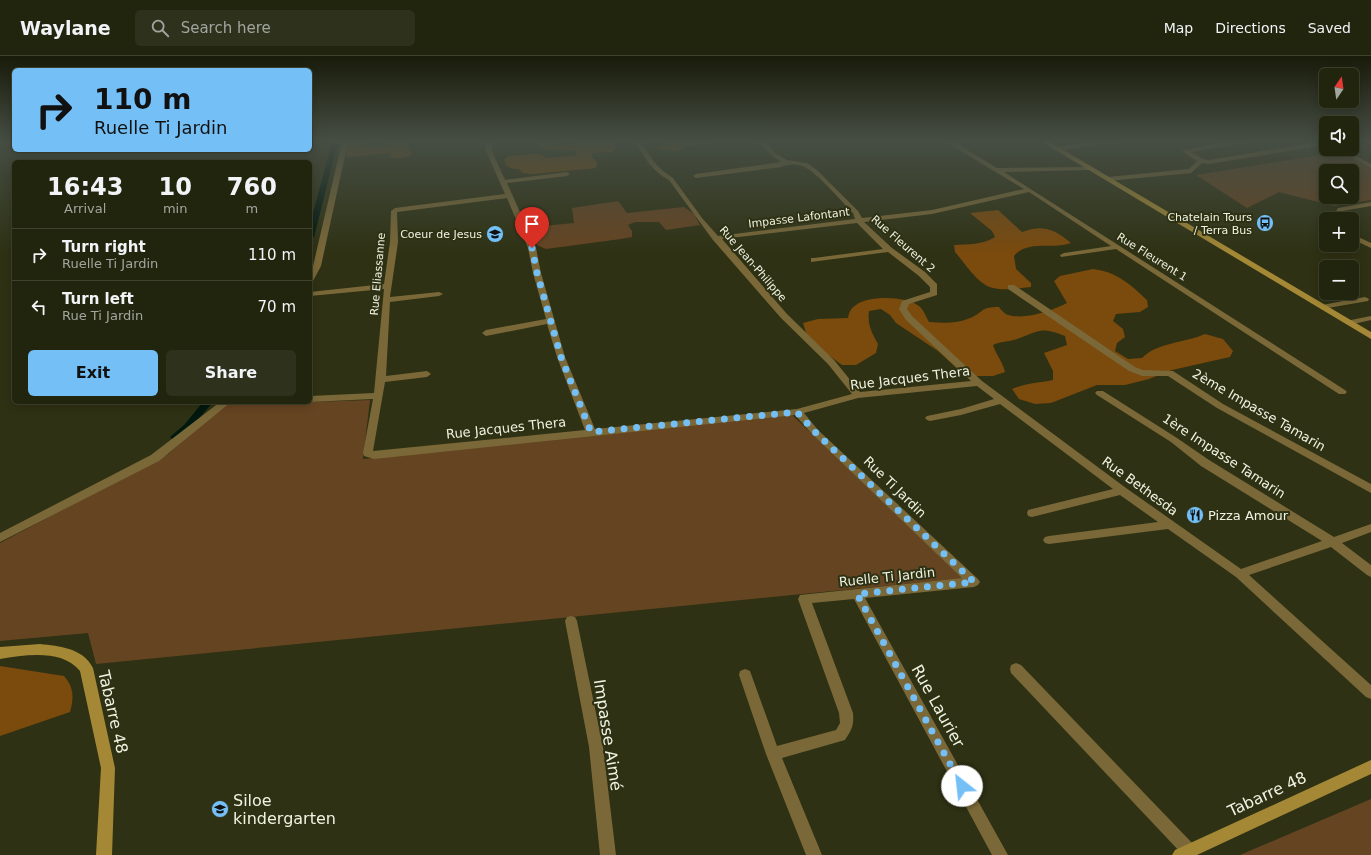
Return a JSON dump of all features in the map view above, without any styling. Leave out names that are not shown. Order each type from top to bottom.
[{"type":"main road","points":[[1108,179],[1371,336]]},
{"type":"main road","name":"Tabarre 48","points":[[0,653],[29,649],[58,651],[77,658],[89,672],[89,681],[108,768],[104,855]]},
{"type":"main road","name":"Tabarre 48","points":[[1185,853],[1371,767]]},
{"type":"street","points":[[312,275],[316,266],[336,179]]},
{"type":"street","points":[[524,179],[502,182],[532,248],[561,357],[591,432]]},
{"type":"street","name":"Rue Jean-Philippe","points":[[671,179],[716,238],[784,316],[831,362],[858,395]]},
{"type":"street","name":"Rue Fleurent 2","points":[[823,179],[856,212],[860,222],[889,250],[922,274],[934,286],[934,293],[905,303],[903,309],[909,318],[980,383]]},
{"type":"street","name":"Rue Fleurent 1","points":[[1011,179],[1030,190],[1342,392]]},
{"type":"street","name":"Impasse Lafontant","points":[[716,238],[860,222],[932,212],[1030,190]]},
{"type":"street","name":"Rue Eliassanne","points":[[368,453],[381,380],[386,300],[394,242],[395,210],[508,196]]},
{"type":"street","points":[[1338,212],[1340,209],[1371,204]]},
{"type":"street","points":[[1359,240],[1371,246]]},
{"type":"street","points":[[1064,255],[1116,247]]},
{"type":"street","points":[[814,260],[889,250]]},
{"type":"street","points":[[312,294],[388,286]]},
{"type":"street","name":"2ème Impasse Tamarin","points":[[1011,287],[1132,369],[1142,373],[1170,373],[1220,406],[1371,488]]},
{"type":"street","points":[[386,300],[439,294]]},
{"type":"street","points":[[1322,307],[1365,299]]},
{"type":"street","points":[[1349,323],[1371,318]]},
{"type":"street","points":[[486,333],[551,321]]},
{"type":"street","points":[[381,380],[427,374]]},
{"type":"street","name":"Rue Jacques Thera","points":[[368,453],[374,455],[797,412],[858,395],[980,383]]},
{"type":"street","name":"Rue Bethesda","points":[[980,383],[1122,491],[1240,574],[1371,693]]},
{"type":"street","name":"1ère Impasse Tamarin","points":[[1100,393],[1174,440],[1205,463],[1332,541],[1371,572]]},
{"type":"street","points":[[312,399],[378,396]]},
{"type":"street","points":[[930,418],[961,412],[1002,400]]},
{"type":"street","points":[[0,538],[155,458],[223,404]]},
{"type":"street","name":"Rue Ti Jardin","points":[[797,412],[815,432],[974,582]]},
{"type":"street","points":[[1032,513],[1122,491]]},
{"type":"street","points":[[1049,540],[1170,525]]},
{"type":"street","points":[[1240,574],[1371,528]]},
{"type":"street","name":"Ruelle Ti Jardin","points":[[773,754],[840,734],[847,724],[846,713],[804,599],[974,582]]},
{"type":"street","name":"Rue Laurier","points":[[857,594],[1000,855]]},
{"type":"street","name":"Impasse Aimé","points":[[571,621],[596,747],[608,855]]},
{"type":"street","points":[[1016,670],[1185,853]]},
{"type":"street","points":[[745,675],[773,754],[814,855]]},
{"type":"shaded area","points":[[1203,179],[1319,179],[1319,202],[1279,192],[1247,208]]},
{"type":"shaded area","points":[[1359,179],[1371,179],[1371,200],[1359,202]]},
{"type":"shaded area","points":[[618,201],[627,213],[684,207],[694,214],[700,225],[666,230],[659,222],[635,222],[628,225],[632,231],[632,237],[546,249],[537,245],[532,227],[574,223],[572,208]]},
{"type":"shaded area","points":[[1326,204],[1346,204],[1334,206]]},
{"type":"shaded area","points":[[998,210],[1022,232],[1036,228],[1048,229],[1059,234],[1071,243],[1056,246],[1033,246],[1020,251],[1014,256],[1016,269],[1031,283],[1031,287],[1002,289],[987,286],[972,273],[955,252],[954,245],[980,243],[995,237],[992,231],[970,213]]},
{"type":"shaded area","points":[[1093,269],[1109,273],[1123,280],[1147,300],[1148,307],[1140,312],[1116,314],[1113,321],[1123,329],[1125,337],[1117,343],[1115,351],[1128,359],[1142,358],[1156,349],[1205,334],[1223,339],[1233,351],[1230,357],[1172,370],[1149,379],[1125,385],[1097,385],[1051,403],[1035,404],[1019,399],[1012,389],[1027,384],[1053,380],[1053,371],[1044,353],[1067,345],[1065,336],[1045,330],[993,345],[1005,372],[993,376],[965,376],[938,351],[896,323],[890,315],[881,309],[869,311],[869,324],[878,344],[876,353],[856,365],[842,365],[827,354],[806,333],[803,323],[818,319],[848,318],[850,310],[856,305],[878,298],[906,300],[913,303],[922,309],[929,322],[945,323],[965,320],[975,316],[985,309],[993,307],[999,307],[1008,315],[1030,316],[1046,312],[1067,303],[1054,281],[1060,276]]},
{"type":"shaded area","points":[[370,400],[363,459],[791,414],[964,578],[96,664],[88,633],[0,641],[0,543],[168,454],[225,405],[312,404],[312,402]]},
{"type":"shaded area","points":[[0,666],[64,676],[70,684],[72,693],[70,712],[0,736]]},
{"type":"shaded area","points":[[1371,799],[1371,855],[1240,855]]},
{"type":"waterway","points":[[312,229],[325,179]]},
{"type":"waterway","points":[[175,437],[187,427],[206,404]]},
{"type":"place","name":"Chatelain Tours / Terra Bus","points":[[1265,223]]},
{"type":"place","name":"Coeur de Jesus","points":[[495,234]]},
{"type":"place","name":"Pizza Amour","points":[[1195,515]]},
{"type":"place","name":"Siloe kindergarten","points":[[220,809]]},
{"type":"route","points":[[532,248],[537,273],[561,357],[586,416],[591,432],[797,412],[815,432],[974,582],[857,594],[962,786]]}]
